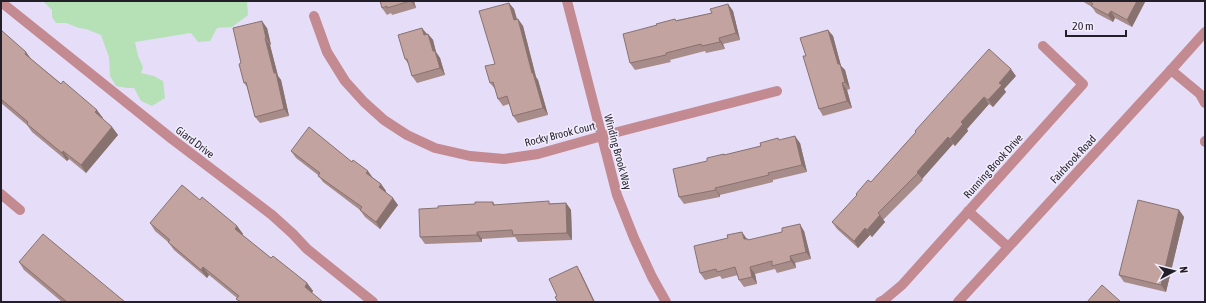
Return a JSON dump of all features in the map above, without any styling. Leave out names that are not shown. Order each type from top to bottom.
[{"type":"street","name":"Winding Brook Way","points":[[567,1],[617,195],[631,231],[652,277],[666,302]]},
{"type":"street","name":"Giard Drive","points":[[1,2],[172,139],[272,215],[307,249],[373,302]]},
{"type":"street","name":"Rocky Brook Court","points":[[314,16],[327,52],[345,81],[364,102],[384,120],[406,135],[435,148],[470,156],[504,159],[538,154],[777,91]]},
{"type":"street","name":"Fairbrook Road","points":[[958,302],[1205,32]]},
{"type":"street","name":"Running Brook Drive","points":[[880,302],[902,285],[1083,84],[1043,46]]},
{"type":"street","points":[[1171,70],[1200,94],[1205,103]]},
{"type":"street","points":[[1,194],[20,210]]},
{"type":"street","points":[[968,211],[1008,247]]},
{"type":"green space","points":[[43,1],[247,1],[248,15],[232,27],[217,28],[210,41],[198,42],[191,33],[135,42],[138,56],[143,67],[141,73],[154,76],[163,81],[165,98],[152,106],[141,101],[134,88],[116,86],[110,76],[109,57],[101,35],[66,23],[56,23],[52,17],[52,10]]},
{"type":"building","points":[[380,1],[410,1],[387,8],[387,6],[382,8]]},
{"type":"building","points":[[1089,1],[1137,1],[1127,20],[1111,11],[1108,15],[1091,6],[1093,4]]},
{"type":"building","points":[[509,3],[514,20],[518,19],[543,108],[513,116],[507,96],[498,99],[493,82],[490,83],[485,66],[495,64],[479,11]]},
{"type":"building","points":[[728,4],[736,33],[719,38],[720,42],[702,46],[701,44],[666,53],[666,55],[630,63],[623,34],[675,19],[676,21],[712,13],[710,9]]},
{"type":"building","points":[[262,21],[265,38],[274,73],[276,73],[284,109],[255,117],[246,82],[244,83],[239,64],[241,63],[233,28]]},
{"type":"building","points":[[422,28],[424,35],[428,34],[440,68],[412,76],[398,35]]},
{"type":"building","points":[[1,30],[26,52],[25,54],[61,84],[63,81],[97,110],[95,112],[112,127],[81,165],[63,151],[62,153],[27,124],[28,122],[1,99]]},
{"type":"building","points":[[828,30],[845,82],[842,83],[847,101],[819,109],[803,56],[806,56],[800,38]]},
{"type":"building","points":[[989,49],[1011,69],[999,83],[1002,85],[988,100],[984,97],[961,122],[963,124],[950,139],[948,137],[917,172],[918,173],[878,213],[880,215],[867,230],[865,228],[854,241],[832,222],[857,195],[856,194],[868,180],[871,182]]},
{"type":"building","points":[[309,127],[352,162],[353,160],[368,171],[366,173],[381,184],[379,187],[393,198],[376,222],[360,210],[362,207],[318,176],[320,173],[291,151]]},
{"type":"building","points":[[795,136],[802,165],[768,173],[769,175],[715,188],[716,190],[679,197],[673,169],[707,161],[707,158],[761,146],[760,143],[778,138],[779,140]]},
{"type":"building","points":[[182,185],[200,200],[202,197],[237,226],[235,229],[271,258],[273,256],[307,283],[305,287],[323,302],[241,302],[236,299],[239,296],[203,267],[201,270],[168,242],[170,240],[150,223]]},
{"type":"building","points":[[1138,200],[1179,210],[1161,285],[1119,275]]},
{"type":"building","points":[[549,201],[549,204],[566,203],[567,233],[513,235],[512,230],[477,232],[477,235],[420,237],[419,209],[438,208],[438,206],[475,204],[475,202],[493,202],[493,205]]},
{"type":"building","points":[[800,224],[806,252],[790,256],[791,261],[772,266],[772,261],[750,267],[752,277],[739,280],[735,267],[717,272],[716,269],[700,273],[694,246],[728,238],[727,235],[742,232],[744,239],[748,240],[782,232],[782,228]]},
{"type":"building","points":[[43,234],[125,302],[67,302],[19,262]]},
{"type":"building","points":[[577,266],[594,302],[558,302],[555,297],[557,296],[549,279]]},
{"type":"building","points":[[1102,285],[1121,302],[1087,302]]}]
